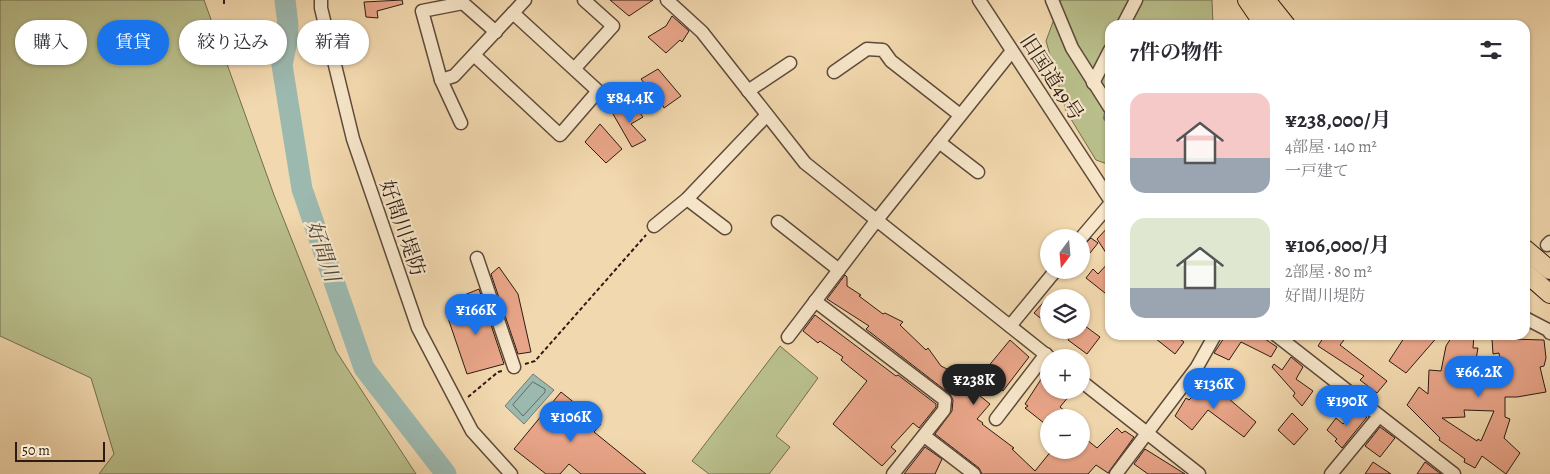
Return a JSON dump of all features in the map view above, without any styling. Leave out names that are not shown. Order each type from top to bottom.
[{"type":"highway","points":[[1247,0],[1261,20]]},
{"type":"highway","points":[[1266,0],[1282,20]]},
{"type":"highway","points":[[1530,253],[1550,270]]},
{"type":"highway","points":[[1530,276],[1550,294]]},
{"type":"street","name":"好間川堤防","points":[[321,0],[321,8],[353,139],[418,328],[472,431],[511,474]]},
{"type":"street","points":[[441,80],[454,76],[525,0]]},
{"type":"street","points":[[575,68],[613,26],[584,0]]},
{"type":"street","points":[[667,0],[702,32],[748,91],[764,117],[805,163],[1040,350]]},
{"type":"street","name":"旧国道49号","points":[[980,0],[1105,192]]},
{"type":"street","points":[[1052,0],[1072,48],[1105,100]]},
{"type":"street","points":[[1126,20],[1136,0]]},
{"type":"street","points":[[461,123],[441,80],[422,12],[463,3],[496,32]]},
{"type":"street","points":[[474,55],[560,135],[598,91],[513,13]]},
{"type":"street","points":[[834,72],[867,49],[883,50],[892,61],[960,115]]},
{"type":"street","points":[[788,337],[876,221],[1012,50]]},
{"type":"street","points":[[1093,83],[1105,60]]},
{"type":"street","points":[[748,91],[790,63]]},
{"type":"street","points":[[654,226],[687,199],[764,117]]},
{"type":"street","points":[[939,142],[978,172]]},
{"type":"street","points":[[687,199],[725,228]]},
{"type":"street","points":[[1089,229],[1105,210]]},
{"type":"street","points":[[778,222],[839,270]]},
{"type":"street","points":[[477,258],[514,367]]},
{"type":"street","points":[[1010,326],[1049,279]]},
{"type":"street","points":[[815,301],[945,400],[944,410],[893,474]]},
{"type":"street","points":[[1530,321],[1549,332]]},
{"type":"street","points":[[1116,474],[1197,367],[1212,340]]},
{"type":"street","points":[[1282,340],[1454,474]]},
{"type":"street","points":[[996,419],[1040,366]]},
{"type":"street","points":[[1090,388],[1199,474]]},
{"type":"street","points":[[1331,474],[1379,416]]},
{"type":"street","points":[[927,438],[974,474]]},
{"type":"street","points":[[952,474],[960,463]]},
{"type":"path","points":[[459,406],[498,372],[535,361],[654,226]]},
{"type":"green space","points":[[0,0],[204,0],[211,20],[179,20],[179,65],[227,65],[274,195],[336,351],[416,474],[99,474],[114,454],[91,378],[0,336]]},
{"type":"green space","points":[[1061,0],[1212,0],[1213,20],[1105,20],[1105,163],[1096,160],[1066,111],[1046,41]]},
{"type":"green space","points":[[780,346],[818,378],[776,436],[790,447],[769,474],[709,474],[692,461]]},
{"type":"water","points":[[533,374],[554,390],[524,424],[505,406]]},
{"type":"building","points":[[402,0],[403,4],[377,11],[378,18],[366,17],[364,2]]},
{"type":"building","points":[[610,0],[653,0],[629,16]]},
{"type":"building","points":[[672,16],[689,31],[682,42],[680,40],[666,53],[648,37],[666,26]]},
{"type":"building","points":[[658,69],[681,96],[664,108],[659,97],[657,99],[641,79]]},
{"type":"building","points":[[633,104],[643,117],[631,124],[646,140],[632,147],[613,114]]},
{"type":"building","points":[[600,124],[622,149],[606,163],[585,142]]},
{"type":"building","points":[[1105,230],[1105,251],[1097,239]]},
{"type":"building","points":[[1090,239],[1098,243],[1090,253]]},
{"type":"building","points":[[1105,266],[1105,293],[1087,279],[1090,279],[1090,273],[1093,269],[1098,274]]},
{"type":"building","points":[[499,267],[518,294],[531,352],[518,354],[491,274]]},
{"type":"building","points":[[845,275],[847,277],[847,286],[861,295],[859,296],[883,314],[885,313],[903,322],[900,325],[926,350],[928,348],[941,366],[961,376],[959,379],[990,404],[977,419],[1014,448],[1012,449],[1035,471],[1045,459],[1090,459],[1090,442],[1097,448],[1117,428],[1122,433],[1125,431],[1134,437],[1108,473],[1096,465],[1088,474],[982,474],[979,468],[935,434],[952,411],[953,400],[950,394],[866,329],[869,326],[827,299]]},
{"type":"building","points":[[479,289],[504,364],[467,374],[448,318],[468,313],[462,296]]},
{"type":"building","points":[[1040,306],[1040,318],[1034,313]]},
{"type":"building","points":[[815,315],[936,404],[936,407],[919,428],[913,423],[891,447],[896,451],[882,466],[833,424],[867,381],[841,360],[843,357],[820,341],[818,343],[803,331]]},
{"type":"building","points":[[1090,330],[1100,337],[1090,350],[1080,349],[1068,340],[1090,339]]},
{"type":"building","points":[[1010,340],[1029,357],[1003,391],[982,374]]},
{"type":"building","points":[[1157,340],[1181,340],[1184,342],[1175,354]]},
{"type":"building","points":[[1223,340],[1266,340],[1277,347],[1271,357],[1241,342],[1229,360],[1214,353]]},
{"type":"building","points":[[1322,340],[1344,340],[1340,345],[1387,381],[1377,393],[1360,380],[1364,376],[1318,346]]},
{"type":"building","points":[[1403,340],[1435,340],[1406,373],[1389,361]]},
{"type":"building","points":[[1450,340],[1474,340],[1473,348],[1478,348],[1475,365],[1476,384],[1503,380],[1499,353],[1493,354],[1492,340],[1544,340],[1546,358],[1544,366],[1540,367],[1546,392],[1505,397],[1505,417],[1510,419],[1504,438],[1520,453],[1506,474],[1482,456],[1475,468],[1464,462],[1465,459],[1439,440],[1440,438],[1407,405],[1419,387],[1428,394],[1429,370],[1441,371],[1446,346]],"holes":[[[1464,410],[1494,411],[1481,441],[1478,439],[1477,441],[1442,418],[1465,417]]]},
{"type":"building","points":[[1291,357],[1303,367],[1296,379],[1313,391],[1302,406],[1293,396],[1295,393],[1272,367],[1274,364],[1282,370]]},
{"type":"building","points":[[1040,381],[1040,399],[1067,399],[1060,407],[1062,409],[1040,409],[1040,420],[1025,408],[1028,406],[1025,404]]},
{"type":"building","points":[[1208,381],[1256,422],[1244,437],[1208,410],[1192,430],[1175,416],[1186,398],[1189,400]]},
{"type":"building","points":[[561,392],[601,424],[594,432],[646,474],[581,474],[569,464],[560,474],[546,474],[514,449]]},
{"type":"building","points":[[1357,408],[1367,417],[1342,448],[1335,441],[1337,439],[1327,430],[1336,418],[1343,424]]},
{"type":"building","points":[[1292,413],[1308,429],[1294,445],[1278,430]]},
{"type":"building","points":[[1380,427],[1395,438],[1380,457],[1365,446]]},
{"type":"building","points":[[925,447],[942,459],[935,474],[904,474]]},
{"type":"building","points":[[1145,449],[1185,474],[1148,474],[1134,464]]},
{"type":"building","points":[[1373,462],[1391,474],[1365,474]]},
{"type":"building","points":[[1425,462],[1441,474],[1417,474]]},
{"type":"waterway","name":"好間川","points":[[285,0],[288,25],[282,65],[302,189],[364,368],[446,474]]}]
